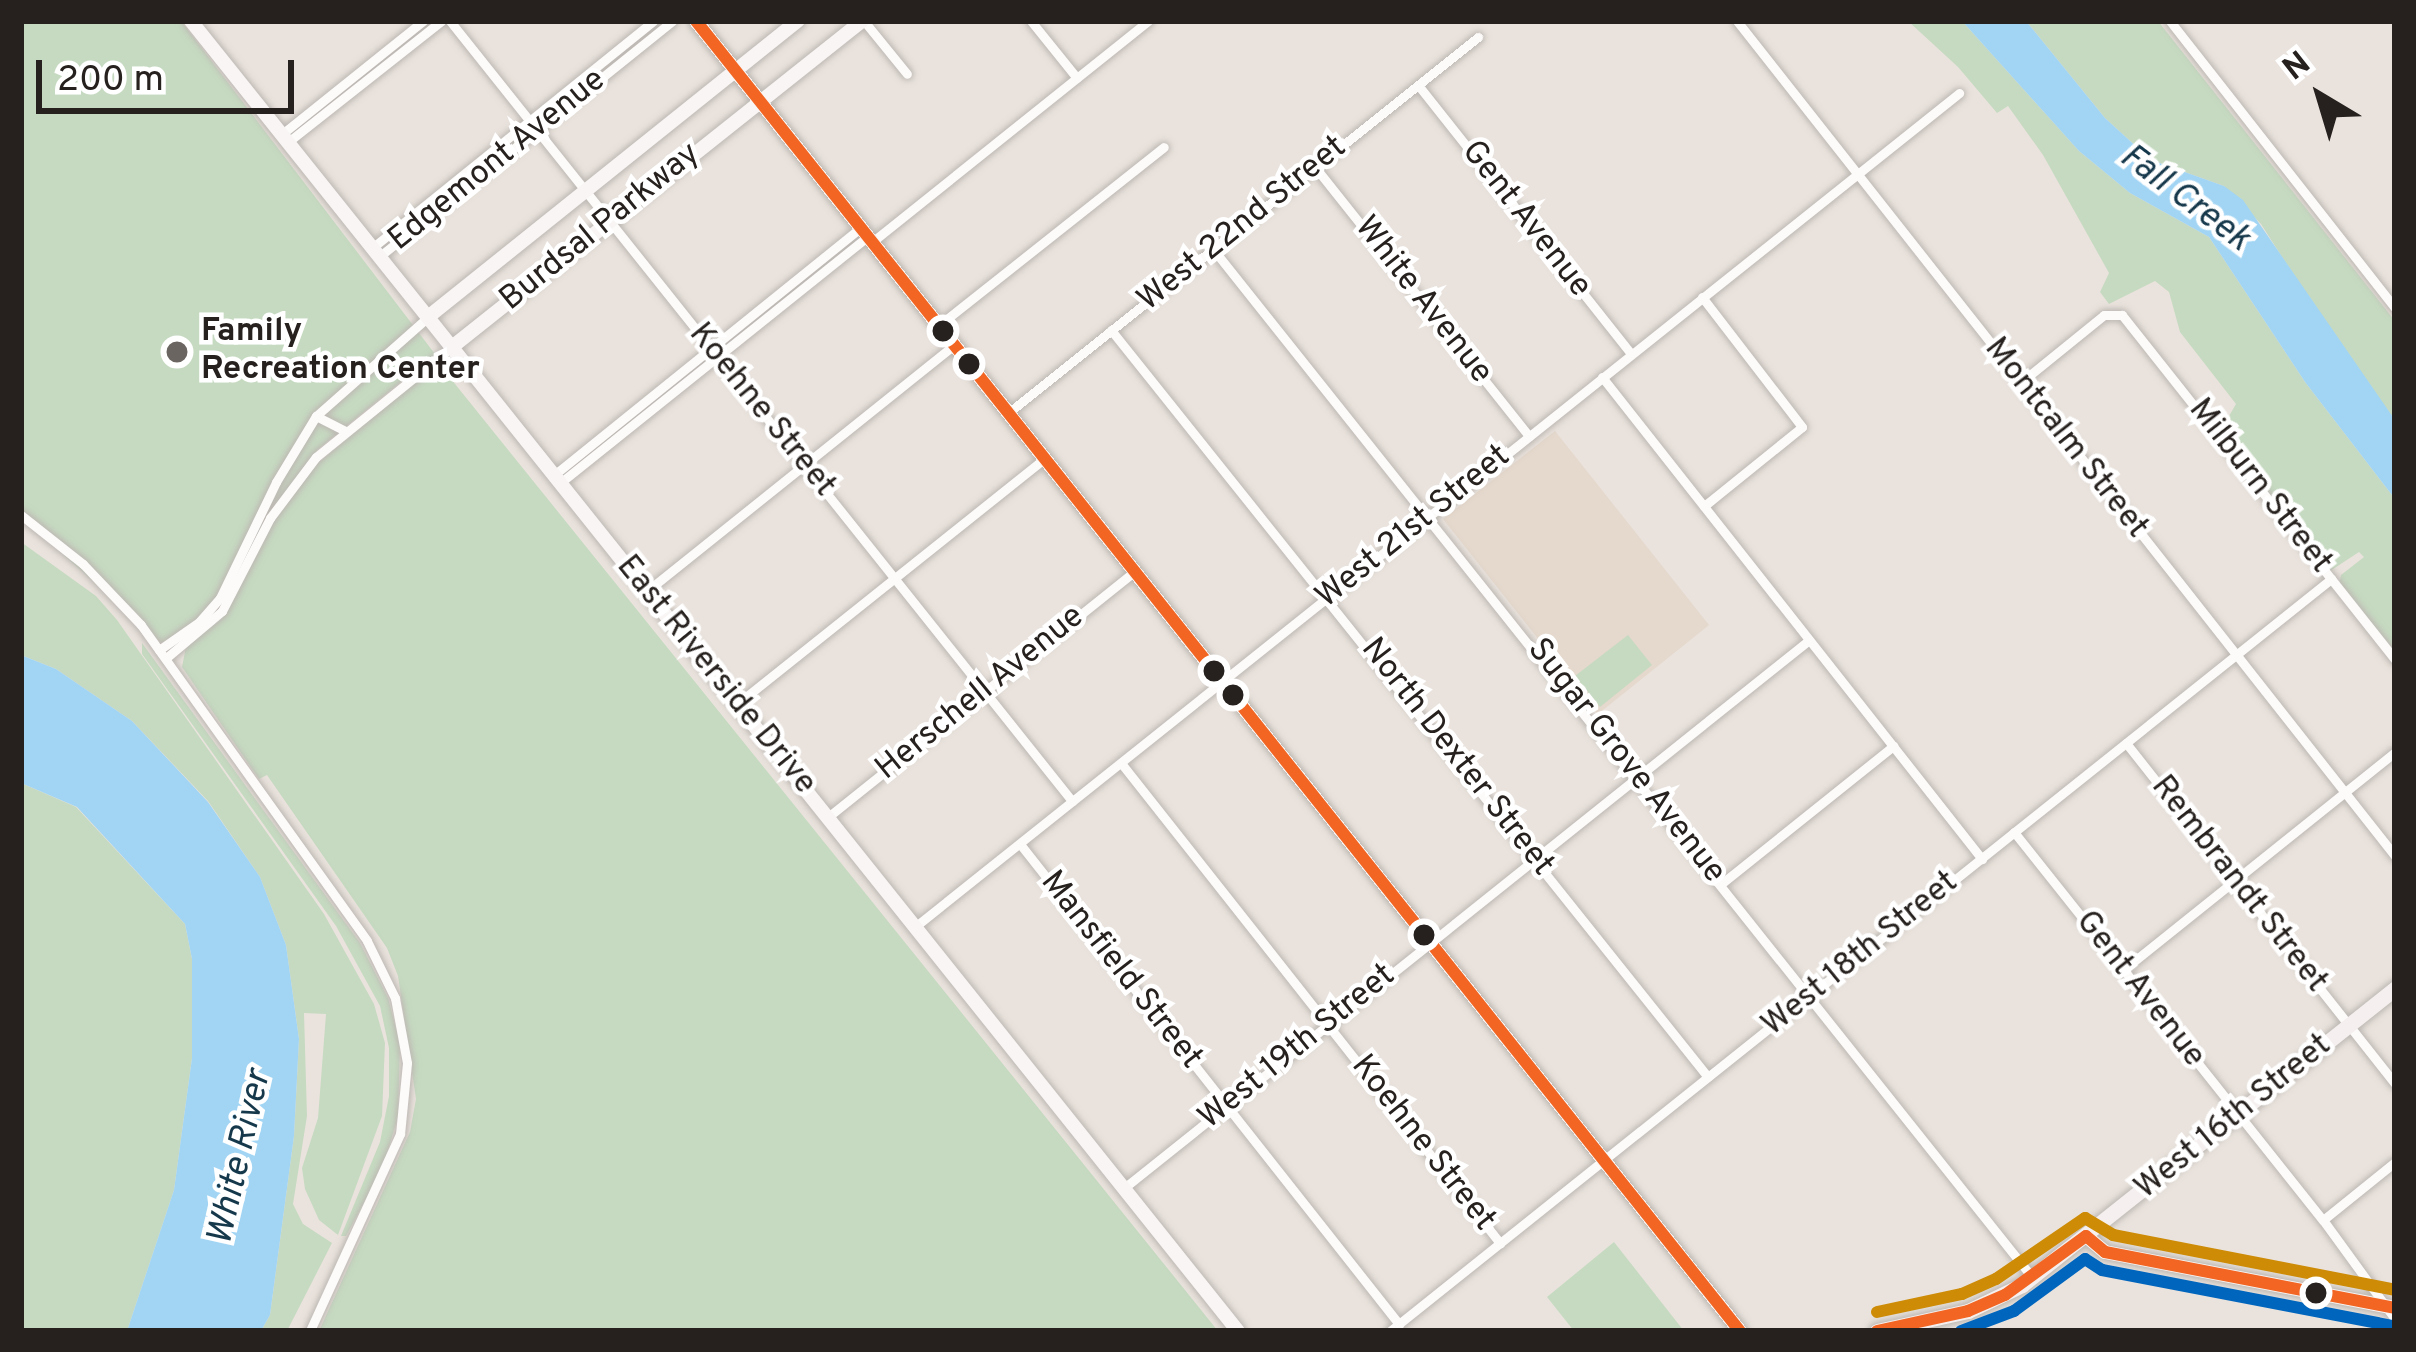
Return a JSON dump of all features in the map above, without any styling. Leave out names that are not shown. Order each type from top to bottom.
[{"type":"main road","name":"West 16th Street","points":[[1877,1331],[1968,1311],[2033,1278],[2395,988]]},
{"type":"street","points":[[285,138],[423,21]]},
{"type":"street","points":[[285,138],[446,21]]},
{"type":"street","name":"Koehne Street","points":[[446,21],[1072,801]]},
{"type":"street","name":"Edgemont Avenue","points":[[376,252],[653,21]]},
{"type":"street","name":"Edgemont Avenue","points":[[376,252],[672,21]]},
{"type":"street","points":[[696,21],[1741,1331]]},
{"type":"street","name":"Burdsal Parkway","points":[[163,654],[219,600],[276,482],[316,416],[428,317],[798,21]]},
{"type":"street","points":[[863,21],[907,74]]},
{"type":"street","name":"Burdsal Parkway","points":[[163,654],[222,611],[283,498],[346,431],[863,21]]},
{"type":"street","points":[[1031,21],[1077,78]]},
{"type":"street","points":[[557,479],[714,352],[1148,21]]},
{"type":"street","name":"Montcalm Street","points":[[1737,21],[2395,856]]},
{"type":"street","points":[[2170,21],[2395,308]]},
{"type":"street","name":"East Riverside Drive","points":[[200,24],[285,138],[1238,1331]]},
{"type":"street","name":"West 22nd Street","points":[[1008,413],[1478,37]]},
{"type":"street","name":"Gent Avenue","points":[[1418,86],[1631,354]]},
{"type":"street","name":"West 21st Street","points":[[916,926],[1959,93]]},
{"type":"street","points":[[938,326],[1164,147]]},
{"type":"street","name":"White Avenue","points":[[1316,167],[1529,436]]},
{"type":"street","name":"Sugar Grove Avenue","points":[[1213,249],[2033,1278]]},
{"type":"street","points":[[1702,297],[1802,427],[1704,506]]},
{"type":"street","name":"Milburn Street","points":[[2020,383],[2104,315],[2122,315],[2395,660]]},
{"type":"street","name":"North Dexter Street","points":[[1111,331],[1708,1076]]},
{"type":"street","points":[[647,591],[954,345]]},
{"type":"street","points":[[1602,377],[1982,859]]},
{"type":"street","points":[[316,416],[346,431]]},
{"type":"street","points":[[737,704],[1044,459]]},
{"type":"street","points":[[21,515],[102,582],[163,654],[371,948],[402,1021],[408,1079],[398,1142],[310,1331]]},
{"type":"street","name":"Herschell Avenue","points":[[828,818],[1135,572]]},
{"type":"street","name":"West 18th Street","points":[[1395,1328],[2331,579]]},
{"type":"street","name":"West 19th Street","points":[[1124,1188],[1809,640]]},
{"type":"street","name":"Rembrandt Street","points":[[2126,743],[2395,1084]]},
{"type":"street","points":[[1721,884],[1893,746]]},
{"type":"street","points":[[2123,970],[2395,752]]},
{"type":"street","name":"Koehne Street","points":[[1121,763],[1500,1243]]},
{"type":"street","name":"Gent Avenue","points":[[2014,832],[2392,1311]]},
{"type":"street","name":"Mansfield Street","points":[[1019,844],[1395,1328]]},
{"type":"street","points":[[2323,1220],[2395,1162]]},
{"type":"street","points":[[2086,1236],[2105,1252],[2392,1311]]},
{"type":"shaded area","points":[[1555,431],[1709,625],[1598,714],[1443,519]]},
{"type":"green space","points":[[21,21],[181,21],[435,354],[317,450],[299,479],[412,385],[447,365],[447,374],[1218,1331],[319,1331],[410,1132],[416,1099],[398,976],[387,948],[267,775],[259,779],[182,667],[186,647],[229,607],[258,544],[220,606],[165,646],[21,517]]},
{"type":"green space","points":[[1908,21],[1962,21],[2079,151],[2130,193],[2209,237],[2305,382],[2395,499],[2395,655],[2339,586],[2341,575],[2364,557],[2359,552],[2330,571],[2227,442],[2229,416],[2236,404],[2180,332],[2169,292],[2155,281],[2109,304],[2100,292],[2109,273],[2043,155],[2008,106],[1997,113],[1958,67]]},
{"type":"green space","points":[[2026,21],[2158,21],[2395,321],[2395,420],[2329,331],[2261,224],[2224,186],[2151,160],[2105,118]]},
{"type":"green space","points":[[21,542],[96,596],[117,620],[324,914],[374,1004],[385,1043],[382,1116],[338,1235],[319,1220],[305,1189],[302,1168],[318,1118],[326,1014],[304,1013],[307,1116],[293,1204],[303,1224],[332,1243],[287,1331],[261,1331],[270,1315],[294,1136],[299,1039],[286,945],[260,877],[208,801],[132,721],[56,669],[21,655]]},
{"type":"green space","points":[[1628,635],[1652,665],[1600,707],[1575,676]]},
{"type":"green space","points":[[142,643],[360,943],[388,998],[400,1044],[398,1117],[382,1169],[346,1236],[341,1236],[380,1142],[389,1096],[389,1048],[380,1006],[336,926],[142,654]]},
{"type":"green space","points":[[21,783],[76,807],[185,924],[192,959],[192,1058],[174,1190],[127,1331],[21,1331]]},
{"type":"green space","points":[[1614,1242],[1684,1331],[1574,1331],[1547,1297]]},
{"type":"water","name":"Fall Creek","points":[[1962,21],[2026,21],[2105,118],[2151,160],[2224,186],[2243,200],[2395,420],[2395,499],[2305,382],[2209,237],[2130,193],[2079,151]]},
{"type":"water","name":"White River","points":[[21,655],[56,669],[132,721],[208,802],[260,877],[286,945],[299,1039],[294,1136],[270,1315],[261,1331],[127,1331],[174,1190],[192,1058],[192,959],[185,924],[77,807],[21,783]]},
{"type":"transit line","points":[[696,21],[1740,1331]]},
{"type":"transit line","points":[[1877,1312],[1962,1294],[1996,1279],[2085,1218],[2113,1235],[2395,1290]]},
{"type":"transit line","points":[[1877,1331],[1968,1311],[2005,1295],[2086,1236],[2105,1252],[2395,1308]]},
{"type":"transit line","points":[[1961,1331],[2014,1311],[2085,1259],[2102,1270],[2392,1326]]},
{"type":"place","name":"Family Recreation Center","points":[[177,352]]}]
